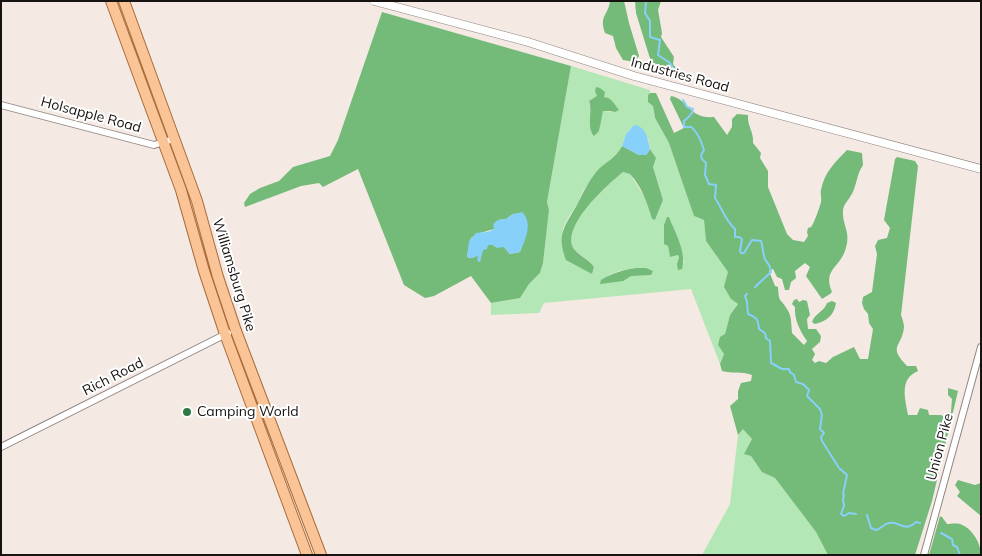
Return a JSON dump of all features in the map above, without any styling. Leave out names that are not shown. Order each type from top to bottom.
[{"type":"main road","name":"Williamsburg Pike","points":[[111,1],[189,215],[204,271],[225,334],[307,555]]},
{"type":"main road","name":"Williamsburg Pike","points":[[124,1],[197,201],[218,277],[236,331],[321,555]]},
{"type":"street","name":"Industries Road","points":[[374,1],[528,42],[634,76],[981,169]]},
{"type":"street","name":"Holsapple Road","points":[[1,104],[154,145],[174,139]]},
{"type":"street","name":"Rich Road","points":[[1,447],[225,334],[236,331]]},
{"type":"street","name":"Union Pike","points":[[924,555],[981,346]]},
{"type":"green space","points":[[610,1],[624,1],[639,56],[635,62],[623,60],[616,48],[613,36],[605,33],[603,19]]},
{"type":"green space","points":[[635,1],[661,1],[658,10],[661,37],[674,57],[675,75],[657,70],[652,65],[636,13]]},
{"type":"green space","points":[[382,12],[571,66],[547,202],[549,210],[543,263],[540,273],[529,284],[520,298],[491,303],[471,276],[434,296],[425,298],[404,285],[358,169],[323,187],[319,183],[301,186],[245,207],[244,203],[250,194],[279,181],[293,167],[330,156],[338,140]],"holes":[[[518,214],[526,219],[527,231],[520,252],[510,254],[503,246],[488,245],[478,260],[478,255],[472,258],[467,257],[471,238],[494,229],[498,220]]]},
{"type":"green space","points":[[571,66],[650,90],[648,95],[653,106],[655,118],[669,143],[694,216],[704,220],[706,241],[728,272],[731,299],[738,304],[730,315],[725,334],[718,345],[724,354],[720,364],[691,289],[544,303],[539,313],[491,315],[491,303],[520,298],[529,284],[540,273],[543,263],[549,210],[547,202]],"holes":[[[595,91],[604,97],[615,112],[603,111],[599,131],[591,131],[589,101],[598,96]],[[631,128],[648,138],[650,149],[656,158],[653,167],[663,200],[655,220],[652,219],[646,199],[630,174],[623,172],[597,196],[579,218],[571,240],[574,249],[594,267],[592,274],[564,253],[562,241],[563,228],[583,191],[598,170],[620,151],[626,134]],[[669,217],[677,236],[684,263],[677,264],[678,255],[670,257],[664,225]],[[646,268],[651,275],[607,276],[619,271]]]},
{"type":"green space","points":[[596,87],[605,92],[604,97],[611,100],[619,110],[615,112],[603,111],[599,131],[594,136],[590,128],[589,101],[597,96]]},
{"type":"green space","points":[[656,93],[674,133],[684,128],[670,99],[671,96],[682,101],[699,115],[714,117],[727,135],[732,127],[732,119],[737,114],[748,115],[753,143],[761,153],[760,158],[768,171],[768,187],[787,234],[793,240],[804,242],[808,236],[808,228],[814,222],[821,202],[822,184],[834,163],[847,150],[862,153],[863,165],[854,189],[843,210],[848,239],[842,257],[830,274],[829,279],[832,292],[822,299],[806,276],[810,267],[805,263],[795,271],[796,278],[791,282],[789,290],[785,290],[782,279],[777,277],[773,269],[769,271],[775,286],[778,287],[779,298],[790,315],[792,333],[804,345],[807,341],[798,325],[795,307],[792,304],[797,299],[799,302],[807,301],[810,315],[807,319],[808,329],[816,329],[821,336],[820,342],[812,349],[815,354],[812,360],[815,363],[819,361],[826,363],[833,357],[854,347],[860,359],[868,359],[873,329],[862,303],[863,297],[872,292],[877,254],[875,246],[878,240],[887,238],[890,228],[884,220],[895,159],[897,157],[915,161],[918,166],[901,315],[904,327],[897,346],[901,359],[907,366],[916,366],[918,371],[912,374],[906,384],[905,396],[908,415],[917,415],[920,408],[928,410],[929,415],[941,415],[947,418],[951,412],[952,399],[948,395],[948,388],[958,391],[932,501],[915,555],[828,555],[816,532],[775,478],[762,472],[751,456],[744,454],[752,439],[743,429],[738,435],[730,406],[738,399],[741,383],[751,381],[752,375],[722,371],[720,364],[724,354],[718,345],[720,337],[725,334],[730,315],[738,304],[731,299],[724,287],[728,272],[706,241],[704,220],[694,216],[669,143],[655,118],[653,106],[648,102],[648,95]]},
{"type":"green space","points":[[622,146],[639,155],[646,155],[650,149],[656,158],[653,167],[663,200],[655,220],[652,219],[638,184],[630,174],[623,172],[597,196],[579,218],[571,240],[574,249],[594,267],[592,274],[566,260],[562,243],[563,231],[591,179]]},
{"type":"green space","points":[[667,217],[669,217],[682,249],[682,269],[678,270],[678,255],[670,257],[668,246],[664,244],[664,225]]},
{"type":"green space","points":[[636,268],[646,268],[653,271],[651,275],[631,276],[623,281],[600,284],[601,280],[609,275]]},
{"type":"green space","points":[[832,301],[836,303],[834,311],[829,317],[815,324],[812,322],[827,303]]},
{"type":"green space","points":[[743,428],[752,439],[745,454],[751,456],[763,472],[775,478],[816,532],[828,555],[702,555],[730,504],[738,435]]},
{"type":"green space","points":[[958,480],[975,485],[981,483],[981,516],[957,496],[960,492],[955,485]]},
{"type":"green space","points":[[940,516],[947,524],[960,524],[972,532],[978,541],[981,555],[929,555]]},
{"type":"water","points":[[634,125],[644,130],[647,137],[650,149],[646,155],[639,155],[622,146],[626,134]]},
{"type":"water","points":[[522,212],[528,226],[520,252],[510,254],[504,247],[497,248],[493,245],[488,245],[487,249],[483,250],[480,262],[477,261],[478,256],[467,257],[469,241],[476,233],[488,232],[494,229],[493,224],[498,220],[506,219],[513,214]]},
{"type":"waterway","points":[[646,1],[645,13],[650,21],[650,37],[660,40],[658,55],[670,63],[678,76]]},
{"type":"waterway","points":[[683,100],[687,107],[693,109],[684,121],[684,127],[691,127],[701,141],[704,150],[701,155],[706,163],[705,175],[709,184],[716,185],[715,198],[726,218],[735,229],[735,237],[742,239],[741,253],[744,253],[752,240],[761,241],[764,257],[770,266],[771,272],[755,287]]},
{"type":"waterway","points":[[747,294],[745,296],[748,314],[757,320],[759,329],[765,333],[766,338],[770,341],[771,363],[782,369],[789,369],[794,375],[796,382],[803,384],[809,390],[807,396],[820,409],[822,415],[820,429],[824,433],[821,437],[822,441],[839,468],[847,475],[843,494],[844,506],[841,514],[844,516],[849,513],[856,514]]},
{"type":"waterway","points":[[867,515],[871,528],[876,530],[888,523],[905,527],[916,522],[920,523]]},
{"type":"waterway","points":[[941,533],[952,539],[953,545],[957,547],[960,555]]},
{"type":"place","name":"Camping World","points":[[187,412]]}]
